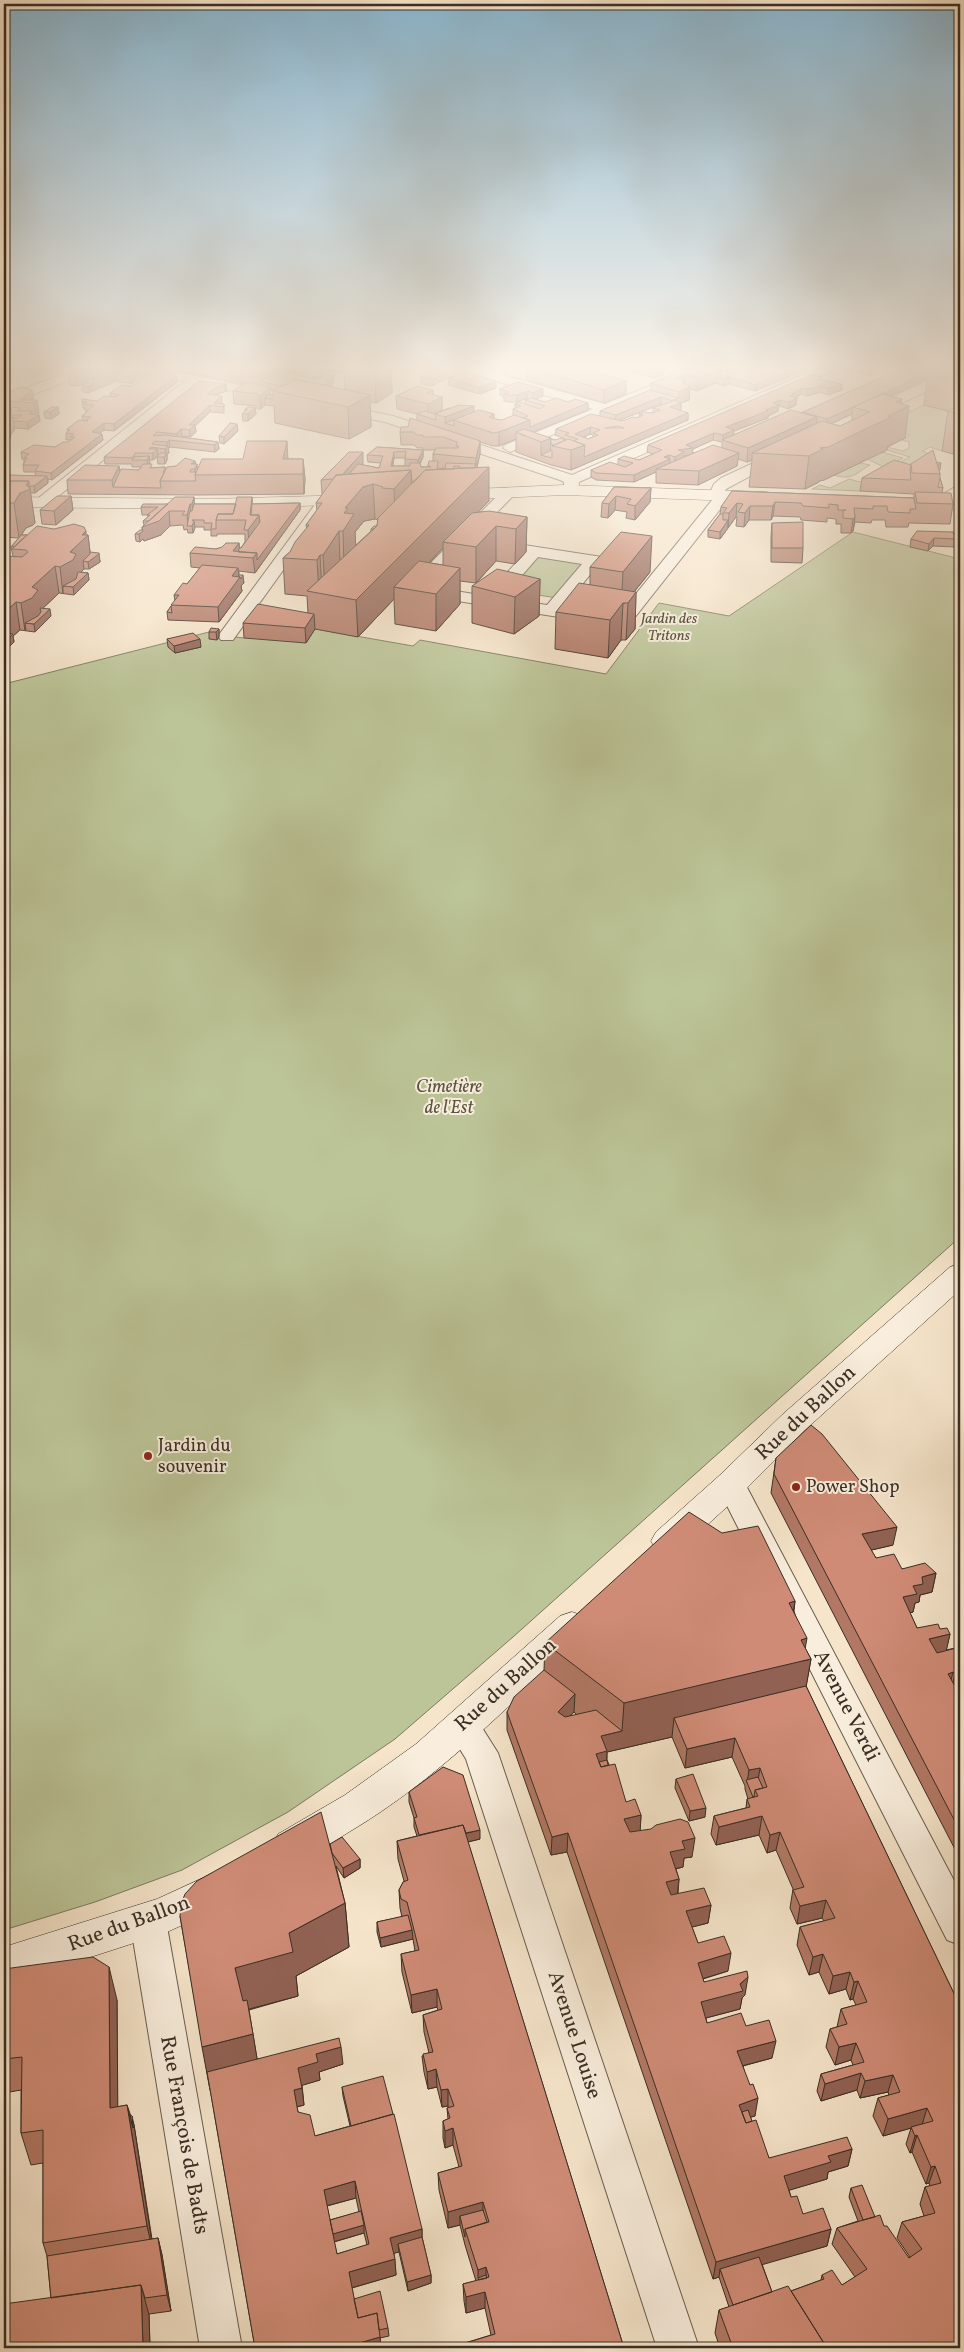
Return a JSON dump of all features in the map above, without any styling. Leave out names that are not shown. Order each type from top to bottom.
[{"type":"main road","points":[[434,496],[509,492],[572,485],[781,498]]},
{"type":"main road","points":[[4,502],[218,504],[373,499]]},
{"type":"main road","points":[[895,503],[955,505]]},
{"type":"main road","name":"Rue du Ballon","points":[[644,1562],[731,1484],[794,1422],[960,1274]]},
{"type":"main road","name":"Rue du Ballon","points":[[4,1966],[148,1921],[187,1905],[255,1868],[358,1807],[429,1755],[593,1608]]},
{"type":"street","points":[[41,502],[75,475]]},
{"type":"street","points":[[547,475],[572,485],[594,475]]},
{"type":"street","points":[[509,492],[414,589],[622,622],[720,495],[719,487],[726,480],[737,475]]},
{"type":"street","points":[[460,487],[474,486],[477,478]]},
{"type":"street","points":[[955,505],[952,493],[960,488]]},
{"type":"street","points":[[227,636],[324,502]]},
{"type":"street","points":[[461,541],[663,571]]},
{"type":"street","points":[[490,601],[534,552]]},
{"type":"street","points":[[551,611],[593,560]]},
{"type":"street","name":"Avenue Verdi","points":[[731,1484],[960,1928]]},
{"type":"street","name":"Avenue Louise","points":[[462,1725],[481,1753],[678,2348]]},
{"type":"street","name":"Rue François de Badts","points":[[148,1921],[221,2348]]},
{"type":"green space","points":[[835,475],[853,475],[846,477]]},
{"type":"green space","points":[[874,475],[890,475],[860,491],[812,489],[820,485],[830,488],[849,479],[860,482]]},
{"type":"green space","name":"Cimetière de l'Est","points":[[853,532],[960,559],[960,1237],[513,1637],[395,1739],[288,1812],[182,1870],[95,1902],[4,1930],[4,684],[213,631],[211,634],[244,638],[259,619],[413,646],[420,640],[606,674],[659,603],[729,616]]},
{"type":"green space","points":[[526,552],[600,563],[570,600],[493,588]]},
{"type":"building","points":[[4,475],[47,476],[34,486],[29,486],[29,481],[4,481]]},
{"type":"building","points":[[73,475],[115,475],[112,480],[67,480]]},
{"type":"building","points":[[118,475],[163,475],[160,481],[161,488],[113,487]]},
{"type":"building","points":[[163,475],[195,475],[196,481],[160,481]]},
{"type":"building","points":[[326,475],[342,475],[336,475],[333,479],[321,480]]},
{"type":"building","points":[[336,475],[407,475],[394,489],[382,488],[373,484],[363,487],[345,508],[348,508],[344,513],[354,514],[343,531],[339,531],[323,555],[320,555],[317,560],[283,558],[290,552],[295,542],[309,525],[306,525],[322,503],[316,503]]},
{"type":"building","points":[[411,475],[421,475],[414,482],[412,482]]},
{"type":"building","points":[[420,475],[481,475],[356,600],[307,591],[377,526],[378,518]]},
{"type":"building","points":[[868,475],[910,475],[911,480],[862,478]]},
{"type":"building","points":[[940,478],[943,488],[938,487]]},
{"type":"building","points":[[4,481],[29,481],[26,485],[30,488],[20,493],[14,503],[4,503]]},
{"type":"building","points":[[614,487],[651,488],[635,506],[627,504],[631,499],[616,496],[609,504],[602,503]]},
{"type":"building","points":[[732,491],[914,498],[916,509],[910,509],[910,513],[888,512],[887,506],[873,506],[873,509],[854,508],[855,517],[853,519],[843,518],[843,511],[846,510],[838,510],[838,505],[829,504],[829,508],[803,506],[801,503],[775,502],[773,506],[750,506],[745,513],[738,512],[743,504],[737,503],[729,513],[723,513],[727,508],[721,507]]},
{"type":"building","points":[[915,492],[951,493],[953,504],[917,503]]},
{"type":"building","points":[[57,496],[71,496],[54,511],[40,510]]},
{"type":"building","points":[[175,497],[194,497],[187,515],[182,515],[185,511],[169,511],[159,521],[142,527]]},
{"type":"building","points":[[237,497],[252,497],[250,515],[259,515],[248,530],[244,530],[246,520],[216,520],[218,514],[233,514]]},
{"type":"building","points":[[300,503],[257,560],[257,553],[238,552],[239,548],[241,548],[260,522],[259,515],[251,515],[252,504]]},
{"type":"building","points":[[143,504],[168,504],[149,521],[143,521],[150,515],[147,515],[158,507],[141,507]]},
{"type":"building","points":[[194,504],[236,504],[233,514],[218,514],[216,529],[211,529],[212,523],[204,523],[204,520],[192,520],[194,521],[192,526],[187,526],[190,511],[192,511]]},
{"type":"building","points":[[489,511],[527,517],[516,529],[496,526],[476,547],[443,542],[472,513]]},
{"type":"building","points":[[720,514],[723,514],[723,520],[728,520],[720,532],[708,530]]},
{"type":"building","points":[[803,522],[803,548],[772,548],[772,523]]},
{"type":"building","points":[[74,524],[84,527],[86,531],[82,535],[88,535],[70,552],[76,554],[73,560],[60,567],[55,566],[32,587],[38,590],[32,598],[21,603],[16,602],[4,613],[4,556],[22,557],[28,552],[26,550],[12,549],[37,526],[54,529]]},
{"type":"building","points":[[917,531],[953,532],[956,539],[934,538],[929,544],[911,539]]},
{"type":"building","points":[[621,532],[652,536],[623,572],[590,567]]},
{"type":"building","points":[[21,535],[27,535],[15,546],[11,547]]},
{"type":"building","points":[[226,543],[239,543],[233,551],[257,553],[253,558],[190,553],[195,547],[216,549]]},
{"type":"building","points":[[90,552],[99,554],[88,562],[83,561],[90,554]]},
{"type":"building","points":[[419,561],[460,568],[436,594],[394,587]]},
{"type":"building","points":[[202,565],[238,568],[232,576],[240,577],[218,607],[171,605],[179,595],[174,595],[183,583],[187,584]]},
{"type":"building","points":[[497,569],[540,579],[515,597],[472,586]]},
{"type":"building","points":[[78,572],[88,573],[73,587],[63,586],[76,579]]},
{"type":"building","points":[[579,583],[636,592],[628,603],[623,603],[610,620],[556,612]]},
{"type":"building","points":[[258,604],[314,614],[305,628],[243,623]]},
{"type":"building","points":[[171,606],[172,613],[167,612]]},
{"type":"building","points":[[40,608],[50,609],[34,624],[25,623],[38,616],[41,612]]},
{"type":"building","points":[[211,628],[219,629],[216,632],[209,632]]},
{"type":"building","points":[[7,633],[13,634],[4,643],[4,637]]},
{"type":"building","points":[[193,633],[200,639],[174,646],[167,639]]},
{"type":"building","points":[[811,1425],[822,1434],[897,1527],[862,1534],[876,1558],[894,1554],[902,1569],[925,1563],[936,1573],[922,1577],[923,1584],[913,1586],[917,1594],[903,1597],[917,1628],[938,1624],[940,1629],[947,1628],[950,1634],[929,1639],[937,1653],[960,1647],[960,1673],[955,1674],[953,1672],[948,1674],[956,1688],[960,1687],[960,1831],[774,1474],[776,1458]]},
{"type":"building","points":[[689,1512],[722,1533],[758,1526],[795,1601],[789,1603],[807,1638],[801,1640],[811,1659],[624,1703],[545,1643]]},
{"type":"building","points":[[544,1670],[575,1694],[558,1712],[565,1717],[596,1710],[622,1731],[601,1736],[607,1751],[596,1754],[601,1767],[615,1764],[626,1802],[635,1799],[641,1815],[624,1819],[630,1832],[651,1829],[656,1825],[680,1819],[688,1822],[695,1838],[682,1841],[685,1849],[670,1852],[679,1879],[666,1882],[671,1895],[704,1888],[711,1905],[686,1911],[698,1943],[724,1936],[731,1953],[698,1963],[704,1982],[747,1971],[748,1977],[740,1984],[743,1991],[701,2002],[707,2023],[741,2013],[746,2026],[769,2020],[776,2041],[737,2051],[750,2085],[753,2084],[758,2098],[739,2105],[746,2123],[756,2120],[769,2158],[847,2137],[852,2149],[828,2156],[831,2162],[784,2176],[791,2197],[797,2196],[803,2214],[823,2208],[831,2229],[716,2262],[568,1833],[552,1837],[507,1712],[514,1697]]},
{"type":"building","points":[[960,1681],[960,1687],[956,1688],[954,1683]]},
{"type":"building","points":[[806,1686],[960,2006],[960,2348],[827,2348],[791,2291],[824,2279],[822,2275],[832,2270],[842,2285],[867,2269],[837,2228],[880,2215],[884,2226],[887,2226],[909,2258],[922,2249],[902,2222],[935,2213],[925,2187],[941,2183],[935,2166],[931,2167],[917,2135],[915,2136],[911,2127],[933,2121],[927,2108],[888,2119],[878,2098],[900,2092],[893,2075],[865,2081],[861,2073],[825,2084],[821,2074],[864,2062],[856,2043],[839,2047],[830,2029],[847,2024],[841,2009],[867,2002],[858,1981],[854,1982],[850,1972],[833,1976],[823,1954],[813,1957],[800,1927],[835,1918],[826,1900],[800,1906],[793,1890],[804,1887],[780,1832],[770,1835],[762,1816],[719,1827],[714,1816],[750,1807],[747,1799],[758,1796],[755,1790],[767,1787],[760,1768],[749,1770],[735,1738],[687,1749],[674,1718]]},
{"type":"building","points":[[607,1760],[608,1765],[601,1767],[599,1762]]},
{"type":"building","points":[[443,1767],[463,1775],[480,1830],[466,1833],[463,1825],[419,1835],[414,1818],[417,1817],[409,1792]]},
{"type":"building","points":[[693,1774],[706,1808],[690,1811],[676,1779]]},
{"type":"building","points":[[758,1777],[763,1788],[755,1790],[753,1797],[746,1780]]},
{"type":"building","points":[[321,1812],[345,1903],[289,1933],[293,1952],[235,1968],[243,2001],[247,2000],[253,2034],[202,2047],[180,1916],[181,1904],[185,1894],[197,1881]]},
{"type":"building","points":[[463,1825],[624,2348],[463,2348],[462,2344],[495,2334],[485,2292],[466,2297],[463,2284],[489,2277],[486,2267],[478,2270],[465,2229],[489,2222],[483,2202],[448,2212],[438,2173],[462,2166],[453,2128],[445,2131],[443,2121],[450,2118],[447,2108],[454,2106],[448,2089],[441,2090],[436,2069],[427,2072],[423,2054],[433,2052],[423,2015],[442,2009],[437,1989],[411,1995],[401,1954],[419,1950],[407,1902],[401,1899],[399,1890],[403,1882],[408,1880],[397,1841]]},
{"type":"building","points":[[342,1837],[360,1859],[343,1868],[332,1853],[330,1844]]},
{"type":"building","points":[[408,1915],[412,1930],[380,1938],[377,1922]]},
{"type":"building","points":[[93,1957],[109,1967],[110,2108],[127,2105],[147,2226],[43,2243],[43,2130],[21,2133],[22,2057],[4,2059],[4,1969]]},
{"type":"building","points":[[339,2038],[341,2047],[316,2054],[318,2062],[298,2068],[302,2088],[294,2090],[298,2112],[310,2115],[315,2136],[394,2114],[422,2229],[390,2238],[395,2259],[349,2272],[358,2318],[377,2313],[380,2337],[356,2344],[357,2348],[255,2348],[207,2072]],"holes":[[[355,2181],[369,2244],[337,2254],[324,2190]]]},
{"type":"building","points":[[383,2076],[393,2114],[351,2126],[342,2087]]},
{"type":"building","points":[[748,2110],[752,2121],[746,2123],[742,2112]]},
{"type":"building","points":[[862,2185],[875,2217],[863,2220],[851,2188]]},
{"type":"building","points":[[483,2210],[487,2222],[465,2229],[465,2237],[460,2216]]},
{"type":"building","points":[[361,2211],[364,2225],[333,2234],[330,2220]]},
{"type":"building","points":[[422,2237],[431,2275],[407,2282],[398,2244]]},
{"type":"building","points":[[158,2238],[167,2295],[145,2298],[141,2285],[51,2298],[47,2256]]},
{"type":"building","points":[[759,2257],[772,2292],[733,2305],[720,2269]]},
{"type":"building","points":[[486,2275],[487,2278],[479,2280],[478,2278]]},
{"type":"building","points":[[141,2285],[143,2348],[4,2348],[4,2304]]},
{"type":"building","points":[[788,2286],[827,2348],[733,2348],[719,2310]]},
{"type":"building","points":[[380,2291],[388,2328],[379,2330],[377,2313],[358,2318],[354,2299]]},
{"type":"place","name":"Jardin du souvenir","points":[[148,1456]]},
{"type":"place","name":"Power Shop","points":[[796,1487]]},
{"type":"park label","name":"Jardin des Tritons","points":[[669,628]]}]
